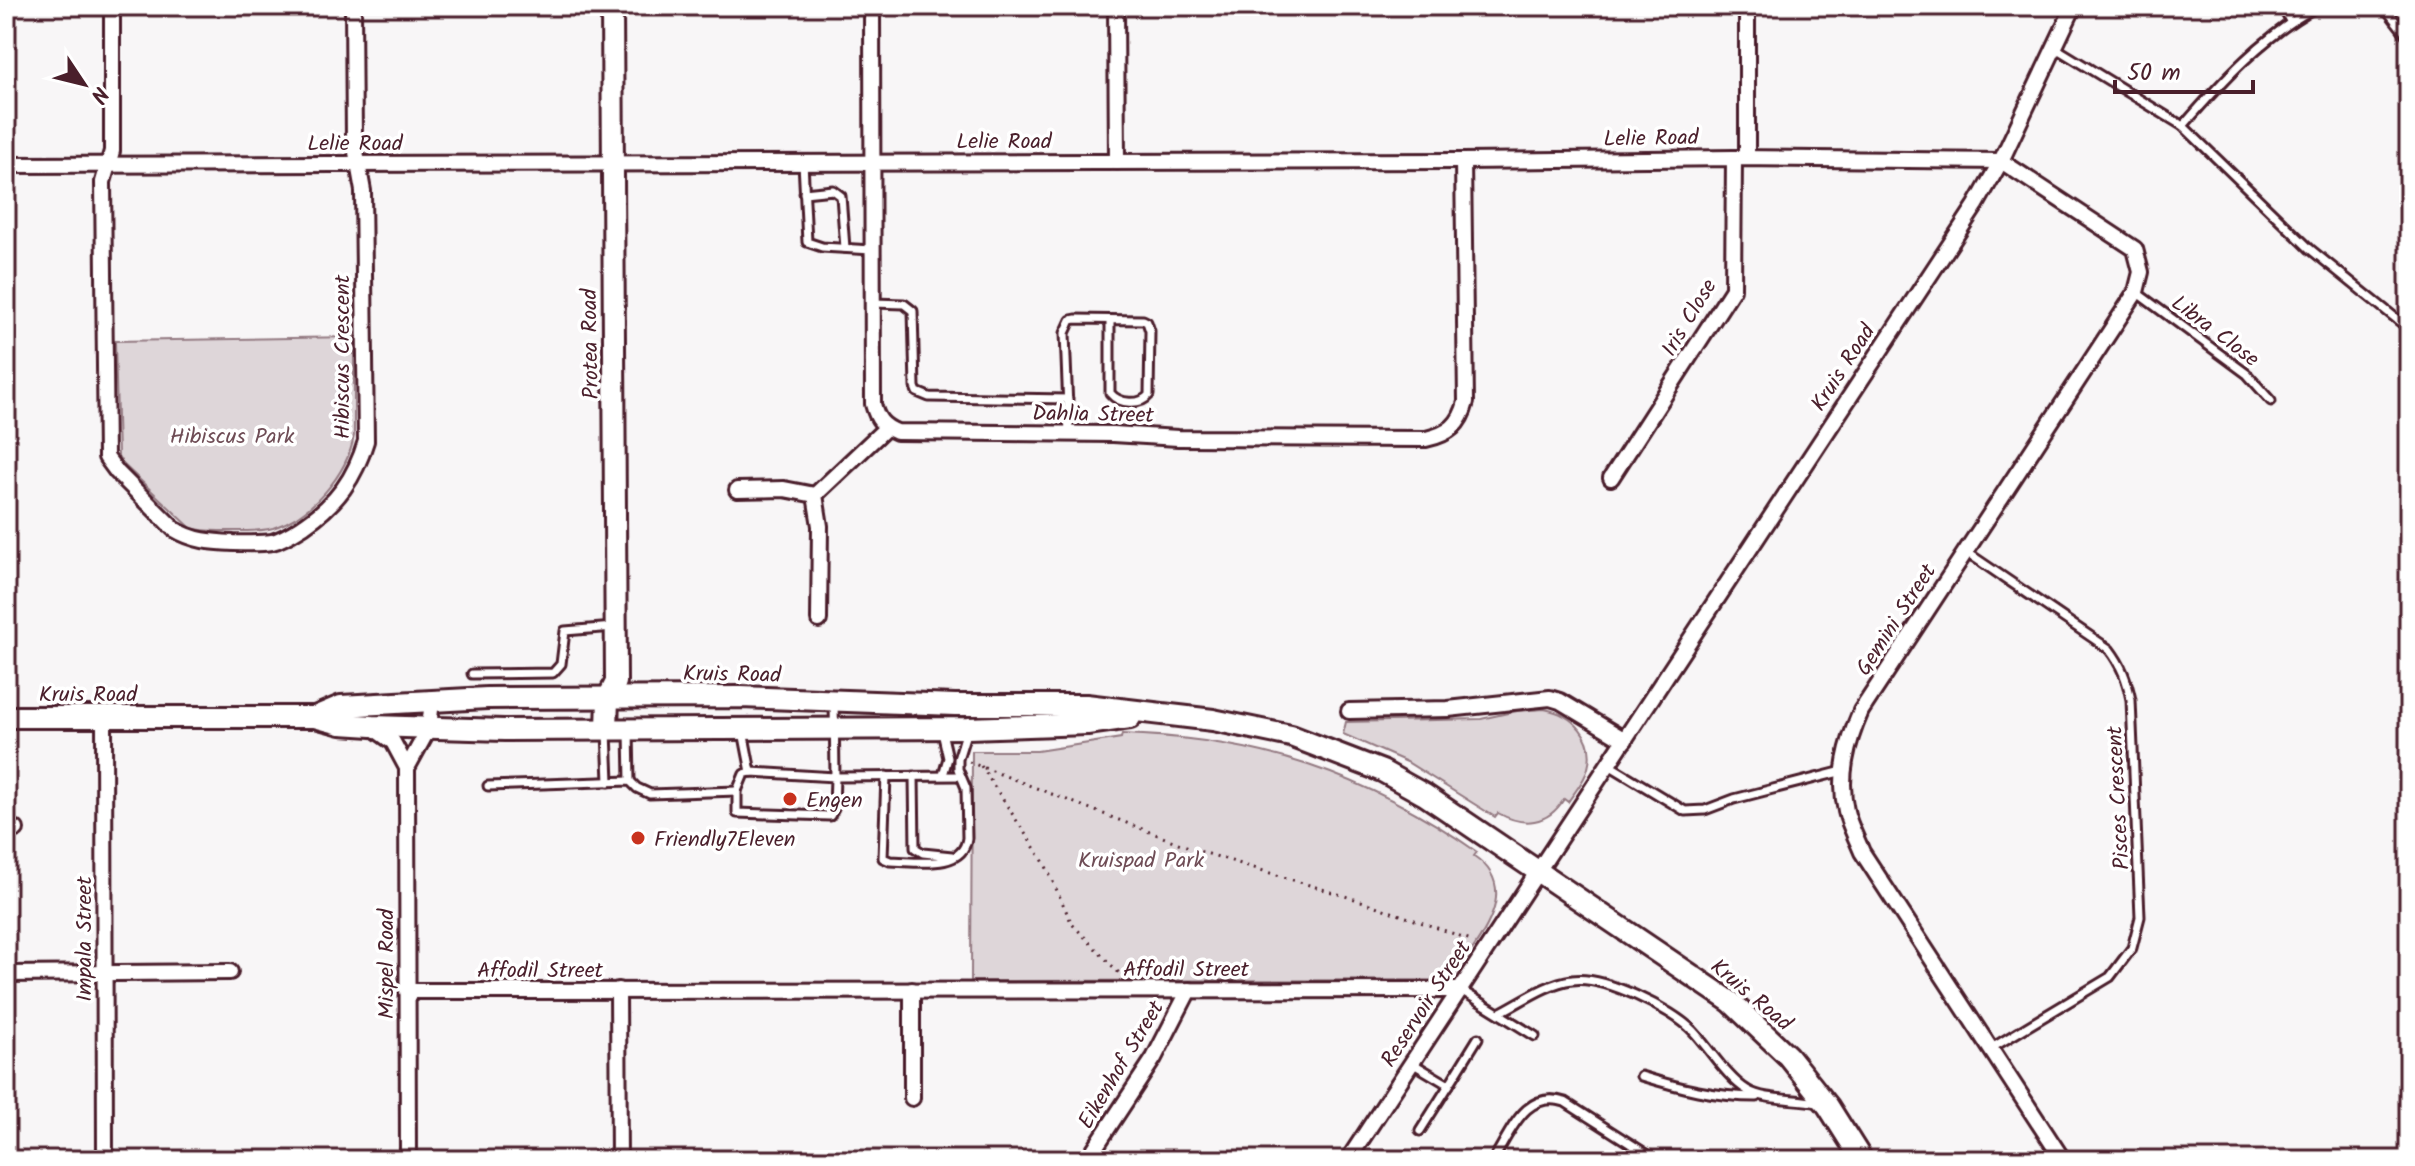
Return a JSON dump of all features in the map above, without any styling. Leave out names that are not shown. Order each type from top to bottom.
[{"type":"street","name":"Hibiscus Crescent","points":[[112,6],[112,151],[103,182],[106,457],[174,529],[185,536],[207,542],[261,544],[290,535],[337,499],[352,477],[366,441],[363,191],[354,141],[353,6]]},
{"type":"street","name":"Protea Road","points":[[612,6],[616,627],[618,692],[629,728]]},
{"type":"street","points":[[815,495],[886,428],[877,417],[873,404],[872,6]]},
{"type":"street","points":[[1116,6],[1117,162]]},
{"type":"street","name":"Iris Close","points":[[1611,478],[1733,289],[1747,6]]},
{"type":"street","name":"Kruis Road","points":[[1539,871],[1918,295],[2001,161],[2074,6]]},
{"type":"street","name":"Lelie Road","points":[[6,165],[1740,158],[2001,161]]},
{"type":"street","name":"Dahlia Street","points":[[886,428],[909,434],[1178,438],[1426,439],[1443,435],[1462,416],[1466,402],[1463,161]]},
{"type":"street","points":[[2001,161],[2135,249],[2141,272],[2136,292]]},
{"type":"street","name":"Gemini Street","points":[[2063,1160],[1862,852],[1846,812],[1843,771],[1848,739],[1861,711],[2136,292]]},
{"type":"street","points":[[737,490],[784,489],[815,495]]},
{"type":"street","points":[[815,495],[820,526],[819,620]]},
{"type":"street","name":"Protea Road","points":[[607,729],[618,692]]},
{"type":"street","name":"Kruis Road","points":[[315,717],[341,706],[618,692],[955,705],[1086,705],[1150,715],[1213,720],[1276,733],[1340,753],[1382,771],[1425,795],[1731,1002],[1788,1056],[1828,1106],[1862,1160]]},
{"type":"street","points":[[1349,711],[1448,709],[1550,698],[1625,740]]},
{"type":"street","name":"Mispel Road","points":[[408,1160],[407,768],[429,728],[432,700]]},
{"type":"street","name":"Kruis Road","points":[[6,717],[315,717],[341,724],[429,728],[743,729],[1087,724],[1150,715]]},
{"type":"street","name":"Impala Street","points":[[104,717],[105,1160]]},
{"type":"street","points":[[372,726],[393,742],[407,768]]},
{"type":"street","name":"Reservoir Street","points":[[1348,1160],[1539,871]]},
{"type":"street","points":[[6,974],[230,972]]},
{"type":"street","points":[[618,990],[619,1160]]},
{"type":"street","points":[[912,990],[912,1098]]},
{"type":"street","name":"Eikenhof Street","points":[[1087,1160],[1154,1058],[1189,990]]},
{"type":"street","name":"Affodil Street","points":[[407,991],[1461,990]]},
{"type":"lane","points":[[2282,6],[2290,21]]},
{"type":"lane","points":[[2183,126],[2246,57],[2290,21],[2318,6]]},
{"type":"lane","points":[[2380,6],[2387,10],[2409,38]]},
{"type":"lane","points":[[2054,47],[2183,126],[2310,249],[2409,329]]},
{"type":"lane","points":[[803,162],[807,242],[873,250]]},
{"type":"lane","points":[[804,193],[833,190],[841,196],[845,248]]},
{"type":"lane","name":"Libra Close","points":[[2136,292],[2247,374],[2271,401]]},
{"type":"lane","points":[[873,303],[904,304],[913,311],[915,387],[922,395],[1068,399]]},
{"type":"lane","points":[[1069,434],[1067,325],[1076,319],[1143,320],[1150,326],[1149,395],[1143,401],[1117,400],[1110,393],[1110,320]]},
{"type":"lane","name":"Pisces Crescent","points":[[1965,551],[2109,649],[2121,664],[2128,682],[2131,716],[2140,917],[2132,948],[2110,977],[1990,1049]]},
{"type":"lane","points":[[472,674],[553,673],[561,664],[565,631],[616,627]]},
{"type":"lane","points":[[834,699],[835,777],[834,809],[826,817],[737,813],[737,791],[744,774],[751,772],[835,777],[960,776]]},
{"type":"lane","points":[[941,727],[948,758],[943,775]]},
{"type":"lane","points":[[629,728],[630,781],[637,788],[650,794],[737,791]]},
{"type":"lane","points":[[886,776],[882,856],[890,861],[941,862],[958,857],[966,846],[967,793],[960,776],[958,759],[968,728]]},
{"type":"lane","points":[[607,729],[609,782]]},
{"type":"lane","points":[[743,729],[751,772]]},
{"type":"lane","points":[[1609,765],[1685,811],[1705,810],[1734,799],[1843,771]]},
{"type":"lane","points":[[914,776],[915,848],[923,853],[958,857]]},
{"type":"lane","points":[[488,786],[630,781]]},
{"type":"lane","points":[[1499,1013],[1570,980],[1599,982],[1678,1017],[1743,1088],[1759,1097]]},
{"type":"lane","points":[[1461,990],[1535,1036]]},
{"type":"lane","points":[[1420,1131],[1478,1038]]},
{"type":"lane","points":[[1412,1063],[1449,1085]]},
{"type":"lane","points":[[1641,1076],[1688,1091],[1733,1097],[1797,1098],[1828,1106]]},
{"type":"lane","points":[[1493,1160],[1526,1107],[1551,1097],[1565,1102],[1656,1160]]},
{"type":"lane","points":[[1627,1160],[1635,1147]]},
{"type":"path","points":[[958,759],[1199,851],[1361,901],[1489,946]]},
{"type":"path","points":[[981,766],[1045,864],[1072,924],[1135,990]]},
{"type":"green space","name":"Hibiscus Park","points":[[354,337],[354,436],[350,451],[325,492],[287,522],[257,531],[191,528],[118,456],[115,341]]},
{"type":"green space","points":[[1544,709],[1564,716],[1580,729],[1589,747],[1590,757],[1585,777],[1568,802],[1564,799],[1543,819],[1526,822],[1498,813],[1495,817],[1407,762],[1343,734],[1346,722],[1481,719]]},
{"type":"green space","name":"Kruispad Park","points":[[1122,734],[1219,743],[1265,753],[1352,781],[1394,801],[1477,852],[1474,856],[1486,867],[1496,890],[1486,929],[1460,969],[1445,980],[971,981],[972,751],[1037,751],[1121,738]]},
{"type":"place","name":"Engen","points":[[790,799]]},
{"type":"place","name":"Friendly7Eleven","points":[[638,838]]}]
